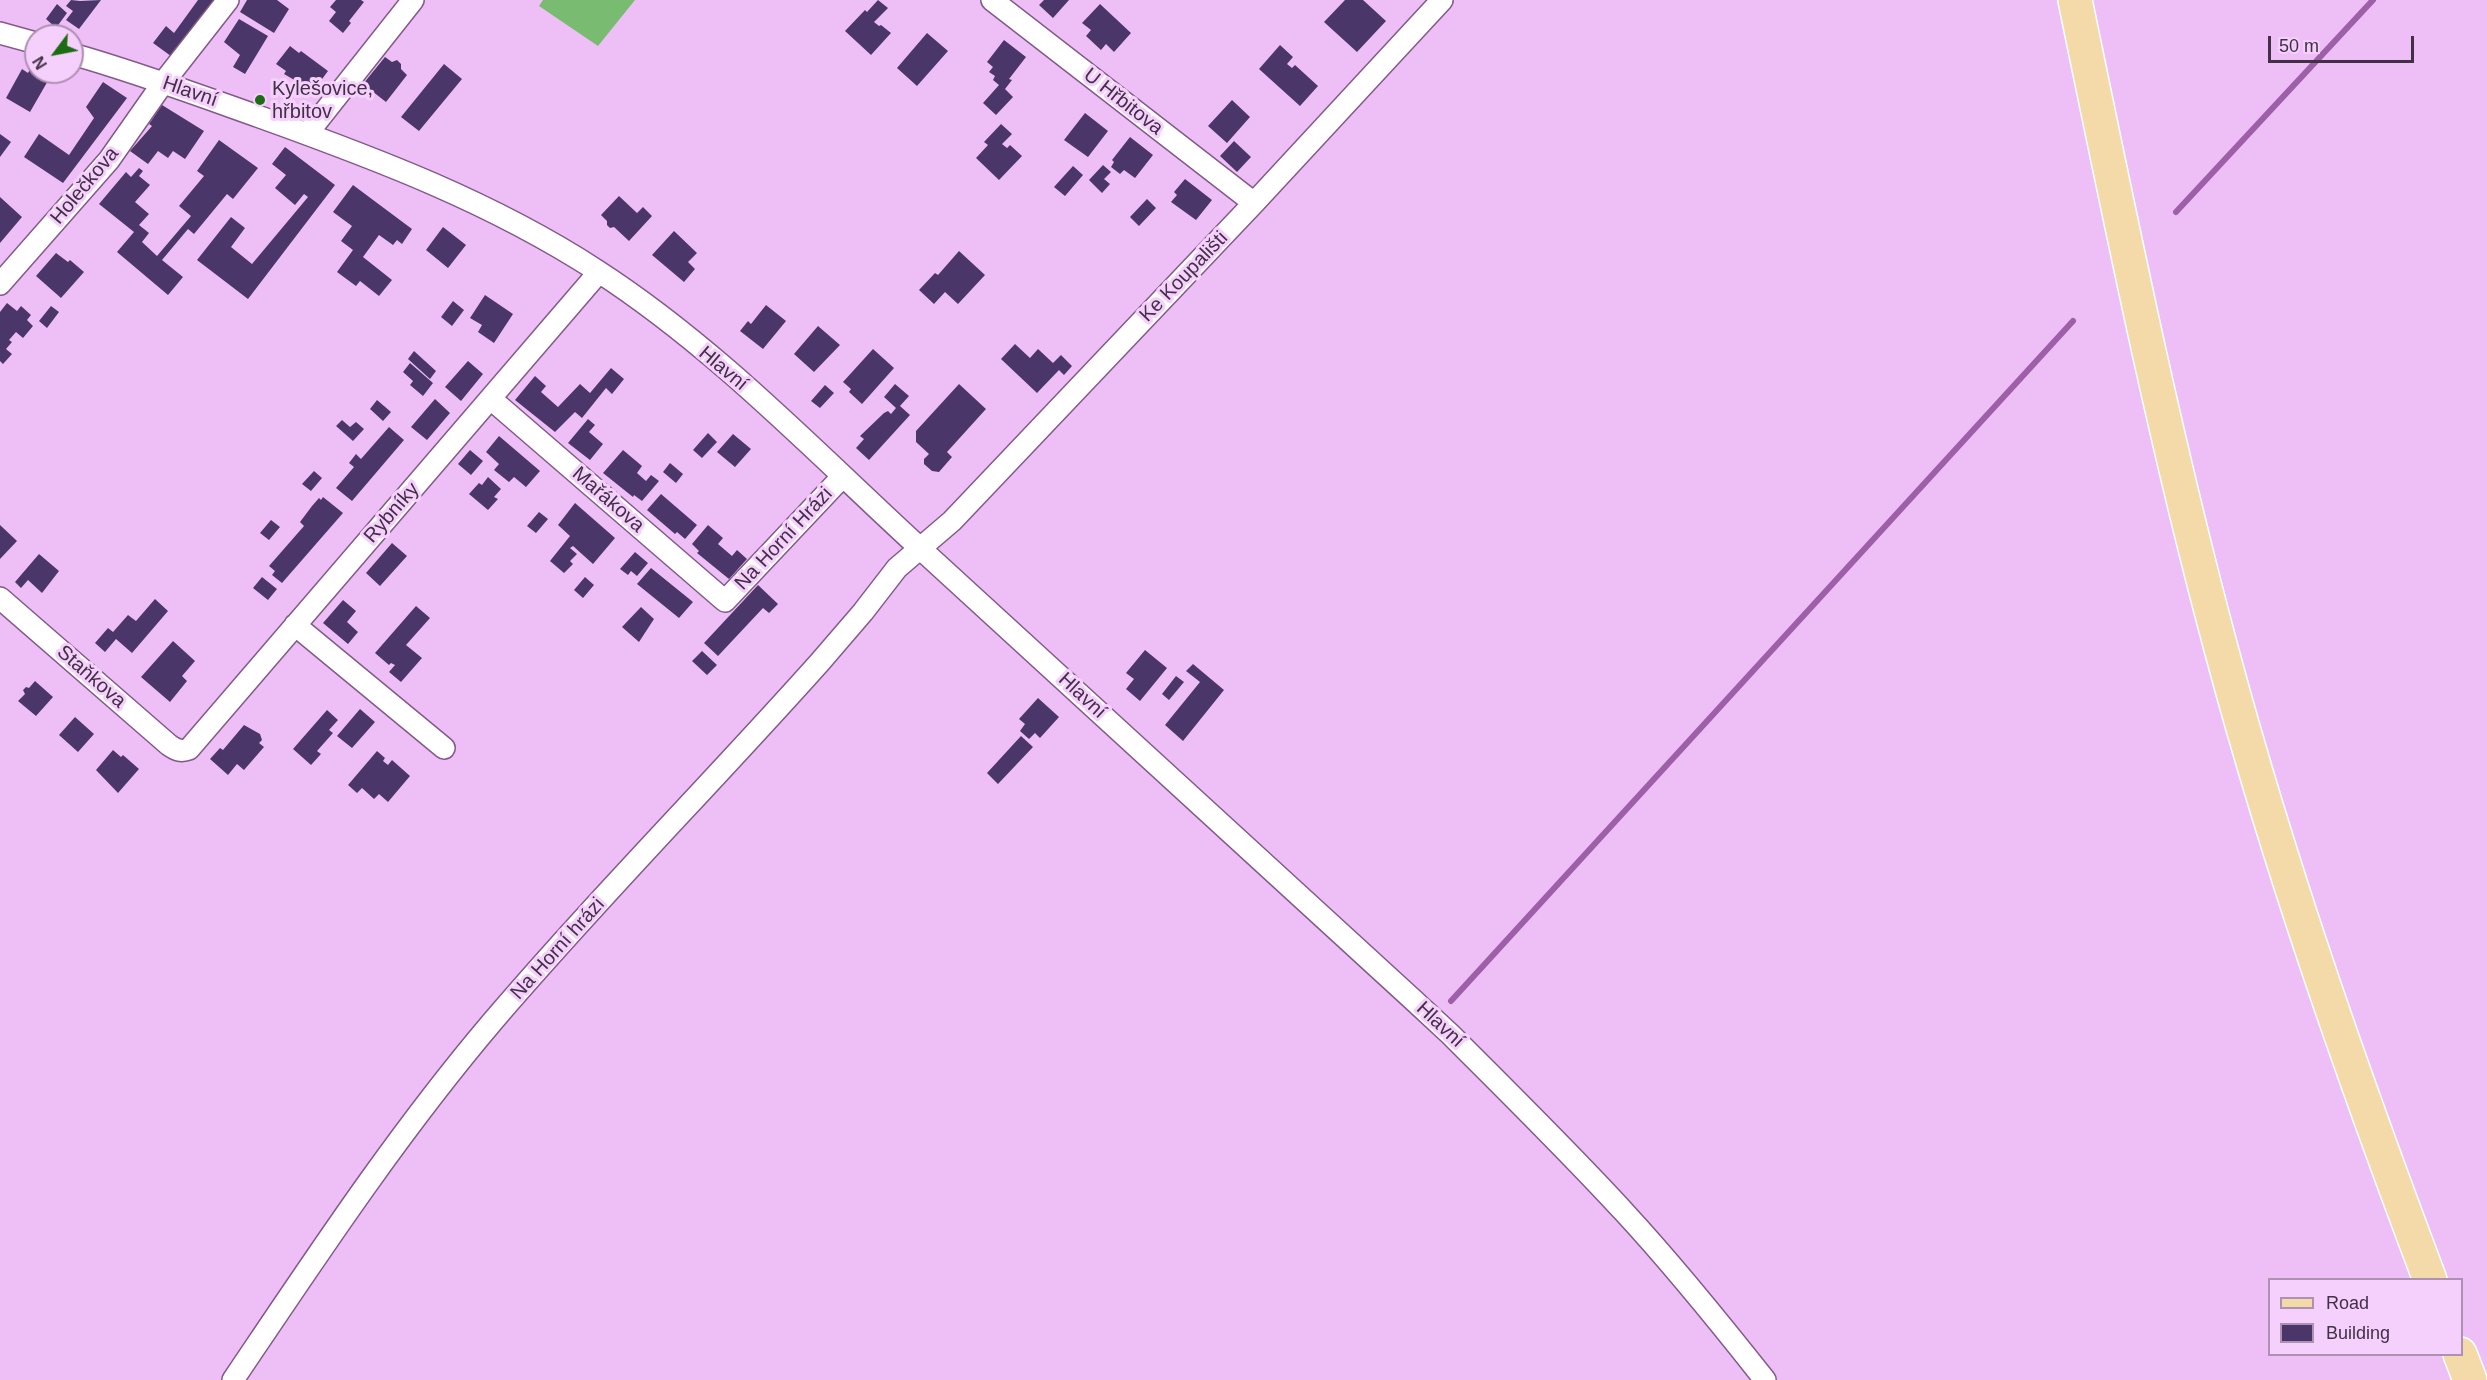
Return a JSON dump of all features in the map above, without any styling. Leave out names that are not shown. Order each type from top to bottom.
[{"type":"main road","points":[[2075,0],[2167,433],[2222,654],[2270,821],[2328,1002],[2369,1119],[2429,1278]]},
{"type":"main road","points":[[2461,1356],[2470,1380]]},
{"type":"street","name":"Holečkova","points":[[0,284],[109,160],[163,83],[228,0]]},
{"type":"street","points":[[307,134],[413,0]]},
{"type":"street","name":"U Hřbitova","points":[[992,0],[1254,203]]},
{"type":"street","name":"Ke Koupališti","points":[[920,548],[952,520],[1254,203],[1442,0]]},
{"type":"street","points":[[0,33],[24,40]]},
{"type":"street","name":"Hlavní","points":[[84,58],[330,141],[480,204],[505,216],[599,272],[669,324],[734,377],[843,476],[1416,1003],[1535,1118],[1627,1215],[1710,1311],[1765,1380]]},
{"type":"street","name":"Rybníky","points":[[184,751],[193,745],[599,272]]},
{"type":"street","name":"Mařákova","points":[[491,399],[725,602]]},
{"type":"street","name":"Na Horní Hrázi","points":[[725,602],[843,476]]},
{"type":"street","name":"Na Horní hrázi","points":[[233,1380],[366,1184],[493,1021],[820,662],[897,568],[920,548]]},
{"type":"street","name":"Staňkova","points":[[0,598],[169,745],[176,750],[184,751]]},
{"type":"street","points":[[295,625],[444,748]]},
{"type":"green space","points":[[543,0],[635,0],[598,46],[539,6]]},
{"type":"building","points":[[71,0],[101,0],[83,24],[72,24],[66,20],[73,11],[66,6]]},
{"type":"building","points":[[198,0],[218,0],[175,59],[153,43],[166,26],[174,33]]},
{"type":"building","points":[[247,0],[277,0],[289,9],[274,33],[240,12]]},
{"type":"building","points":[[336,0],[364,2],[343,33],[329,21],[336,12],[330,7]]},
{"type":"building","points":[[878,0],[888,8],[874,22],[891,33],[871,55],[845,31]]},
{"type":"building","points":[[1044,0],[1069,0],[1053,18],[1039,5]]},
{"type":"building","points":[[1345,0],[1363,0],[1386,21],[1357,52],[1324,22]]},
{"type":"building","points":[[57,4],[67,13],[59,24],[52,24],[46,19]]},
{"type":"building","points":[[1100,4],[1131,33],[1114,52],[1106,44],[1101,50],[1086,36],[1091,30],[1082,23]]},
{"type":"building","points":[[239,19],[268,36],[245,74],[233,67],[240,55],[224,42]]},
{"type":"building","points":[[927,33],[948,51],[917,86],[897,68]]},
{"type":"building","points":[[1004,40],[1026,57],[1009,79],[1012,80],[1005,89],[1013,97],[996,115],[983,103],[999,85],[993,80],[995,76],[989,72],[993,67],[987,62]]},
{"type":"building","points":[[1280,45],[1293,57],[1287,64],[1292,68],[1295,65],[1318,86],[1300,106],[1259,69]]},
{"type":"building","points":[[290,46],[299,53],[301,51],[328,71],[311,94],[301,87],[303,85],[284,74],[286,71],[276,64]]},
{"type":"building","points":[[385,57],[392,62],[397,60],[407,75],[386,102],[363,84]]},
{"type":"building","points":[[444,64],[462,79],[419,131],[401,117]]},
{"type":"building","points":[[22,69],[24,70],[24,84],[46,84],[30,112],[6,98]]},
{"type":"building","points":[[103,82],[127,98],[63,183],[24,157],[39,134],[69,155],[94,118],[86,107]]},
{"type":"building","points":[[1232,100],[1250,117],[1227,143],[1208,126]]},
{"type":"building","points":[[162,105],[204,131],[185,159],[173,151],[168,158],[158,151],[148,164],[130,151],[152,126],[149,124]]},
{"type":"building","points":[[1085,113],[1108,131],[1088,157],[1064,140]]},
{"type":"building","points":[[1001,124],[1012,134],[1002,144],[1007,148],[1010,145],[1022,156],[999,180],[976,158],[988,145],[984,142]]},
{"type":"building","points":[[0,134],[11,142],[0,157]]},
{"type":"building","points":[[1130,137],[1153,155],[1135,178],[1124,170],[1120,174],[1111,167],[1114,162],[1112,160]]},
{"type":"building","points":[[219,140],[258,168],[233,199],[227,194],[194,234],[188,229],[162,260],[183,277],[168,295],[117,252],[134,232],[99,204],[126,172],[131,177],[139,168],[143,171],[139,176],[150,185],[135,202],[149,214],[139,225],[149,233],[142,242],[157,256],[191,216],[179,206],[204,176],[197,171]]},
{"type":"building","points":[[1234,141],[1251,157],[1237,172],[1220,156]]},
{"type":"building","points":[[285,147],[335,185],[248,299],[197,260],[231,217],[245,228],[231,247],[252,264],[308,197],[304,194],[295,205],[275,188],[286,175],[272,164]]},
{"type":"building","points":[[1103,165],[1111,172],[1104,179],[1110,184],[1102,193],[1089,180]]},
{"type":"building","points":[[1073,166],[1083,175],[1065,196],[1054,187]]},
{"type":"building","points":[[1185,179],[1212,200],[1196,220],[1171,202],[1177,195],[1174,192]]},
{"type":"building","points":[[353,185],[412,229],[402,244],[397,240],[393,245],[379,235],[363,257],[392,280],[379,296],[360,281],[356,286],[337,272],[353,250],[341,241],[352,226],[333,212]]},
{"type":"building","points":[[619,196],[637,213],[643,207],[652,216],[629,241],[614,227],[610,228],[601,215]]},
{"type":"building","points":[[0,197],[22,217],[0,243]]},
{"type":"building","points":[[1147,199],[1156,208],[1139,226],[1130,217]]},
{"type":"building","points":[[443,227],[466,245],[448,268],[426,250]]},
{"type":"building","points":[[674,231],[697,253],[688,262],[695,269],[684,282],[652,255]]},
{"type":"building","points":[[959,251],[985,275],[958,304],[945,292],[934,304],[919,290],[935,273],[938,275]]},
{"type":"building","points":[[56,253],[68,262],[70,260],[84,272],[61,298],[36,276]]},
{"type":"building","points":[[485,295],[513,314],[494,343],[478,332],[482,325],[470,318]]},
{"type":"building","points":[[453,301],[464,310],[452,326],[441,317]]},
{"type":"building","points":[[7,303],[17,311],[21,306],[31,315],[27,320],[33,326],[23,338],[16,332],[9,340],[12,342],[6,349],[12,354],[3,364],[0,361],[0,312]]},
{"type":"building","points":[[766,305],[786,321],[763,349],[740,331],[748,321],[751,324]]},
{"type":"building","points":[[51,306],[59,312],[47,328],[39,321]]},
{"type":"building","points":[[818,326],[840,345],[814,372],[794,354]]},
{"type":"building","points":[[1015,344],[1030,358],[1038,349],[1053,363],[1061,355],[1072,366],[1064,375],[1059,370],[1037,393],[1001,359]]},
{"type":"building","points":[[873,349],[894,368],[862,404],[849,392],[851,389],[843,382]]},
{"type":"building","points":[[414,351],[436,371],[430,379],[408,359]]},
{"type":"building","points":[[468,361],[483,374],[461,401],[445,387]]},
{"type":"building","points":[[410,363],[433,383],[423,396],[410,385],[413,381],[403,372]]},
{"type":"building","points":[[611,368],[624,379],[612,394],[606,388],[582,418],[575,412],[555,432],[515,400],[535,376],[546,386],[541,392],[558,407],[580,384],[590,393]]},
{"type":"building","points":[[895,384],[909,396],[900,406],[910,415],[869,460],[856,448],[864,439],[860,436],[884,413],[888,411],[891,414],[896,408],[884,397]]},
{"type":"building","points":[[959,384],[986,409],[947,452],[952,457],[939,472],[932,471],[924,464],[924,459],[929,454],[916,442],[916,431]]},
{"type":"building","points":[[825,385],[834,393],[820,408],[811,401]]},
{"type":"building","points":[[435,399],[450,413],[427,440],[411,427]]},
{"type":"building","points":[[377,400],[391,412],[383,421],[370,409]]},
{"type":"building","points":[[588,419],[595,425],[589,432],[603,444],[590,460],[568,443]]},
{"type":"building","points":[[342,420],[350,427],[356,422],[364,429],[353,441],[336,426]]},
{"type":"building","points":[[389,427],[404,440],[352,501],[336,488],[354,467],[349,463],[356,454],[361,459]]},
{"type":"building","points":[[708,433],[717,442],[702,458],[693,450]]},
{"type":"building","points":[[733,434],[751,449],[735,467],[717,452]]},
{"type":"building","points":[[499,436],[540,471],[526,487],[514,477],[509,482],[494,470],[499,464],[486,452]]},
{"type":"building","points":[[470,450],[483,461],[471,475],[458,464]]},
{"type":"building","points":[[623,450],[642,466],[637,473],[646,481],[651,475],[659,481],[642,501],[634,495],[633,497],[603,473]]},
{"type":"building","points":[[670,463],[683,474],[676,483],[663,472]]},
{"type":"building","points":[[314,471],[322,478],[311,491],[302,484]]},
{"type":"building","points":[[488,477],[501,489],[494,497],[498,499],[488,510],[469,494],[479,483],[482,485]]},
{"type":"building","points":[[661,494],[697,525],[685,539],[677,532],[675,534],[647,510]]},
{"type":"building","points":[[323,497],[343,513],[282,583],[272,575],[275,571],[269,566],[304,526],[300,522],[312,506]]},
{"type":"building","points":[[575,503],[615,538],[593,564],[573,546],[570,548],[577,554],[570,561],[573,564],[564,573],[550,561],[570,536],[558,525]]},
{"type":"building","points":[[539,512],[548,519],[536,533],[527,526]]},
{"type":"building","points":[[271,520],[280,527],[269,540],[260,533]]},
{"type":"building","points":[[0,525],[17,541],[0,559]]},
{"type":"building","points":[[708,525],[723,538],[718,544],[732,556],[737,550],[747,559],[729,579],[697,553],[699,551],[692,544]]},
{"type":"building","points":[[392,543],[407,556],[380,586],[366,573]]},
{"type":"building","points":[[635,552],[648,563],[637,576],[631,571],[628,575],[620,569]]},
{"type":"building","points":[[39,554],[59,571],[42,593],[28,580],[21,588],[15,582]]},
{"type":"building","points":[[651,568],[693,602],[679,618],[637,584]]},
{"type":"building","points":[[262,577],[277,589],[268,600],[253,588]]},
{"type":"building","points":[[585,577],[594,585],[583,598],[574,590]]},
{"type":"building","points":[[758,585],[778,604],[769,613],[763,608],[718,656],[704,643]]},
{"type":"building","points":[[155,599],[168,611],[132,653],[116,639],[105,652],[95,643],[108,628],[113,632],[128,615],[136,621]]},
{"type":"building","points":[[343,600],[356,611],[347,622],[358,632],[348,644],[323,623]]},
{"type":"building","points":[[416,606],[430,618],[406,645],[422,658],[401,682],[389,672],[395,665],[391,663],[389,665],[375,653]]},
{"type":"building","points":[[641,607],[654,619],[639,642],[622,627]]},
{"type":"building","points":[[173,641],[195,661],[182,676],[187,681],[170,702],[141,677]]},
{"type":"building","points":[[1145,650],[1167,668],[1140,701],[1126,689],[1134,679],[1126,673]]},
{"type":"building","points":[[702,651],[717,665],[707,675],[692,661]]},
{"type":"building","points":[[1193,664],[1224,690],[1183,741],[1165,725],[1200,682],[1186,671]]},
{"type":"building","points":[[1176,676],[1184,682],[1169,700],[1162,694]]},
{"type":"building","points":[[35,681],[53,697],[36,716],[18,701],[25,694],[23,690],[26,687],[29,688]]},
{"type":"building","points":[[1038,698],[1059,717],[1040,738],[1035,733],[1029,739],[1020,731],[1025,724],[1019,719]]},
{"type":"building","points":[[360,709],[375,722],[352,748],[337,736]]},
{"type":"building","points":[[327,710],[338,720],[329,730],[333,733],[317,751],[321,754],[311,765],[293,749]]},
{"type":"building","points":[[75,717],[94,734],[78,752],[59,735]]},
{"type":"building","points":[[244,725],[260,734],[262,740],[259,743],[264,747],[244,770],[237,764],[228,775],[210,759],[220,748],[223,750]]},
{"type":"building","points":[[1021,736],[1033,747],[998,784],[987,773]]},
{"type":"building","points":[[113,750],[121,757],[123,755],[139,769],[118,793],[96,770]]},
{"type":"building","points":[[377,751],[385,758],[383,761],[388,765],[392,760],[410,776],[388,802],[379,794],[374,799],[362,788],[357,793],[348,785]]},
{"type":"waterway","points":[[2176,212],[2373,0]]},
{"type":"waterway","points":[[1451,1001],[2073,321]]},
{"type":"place","name":"Kylešovice, hřbitov","points":[[260,100]]}]
